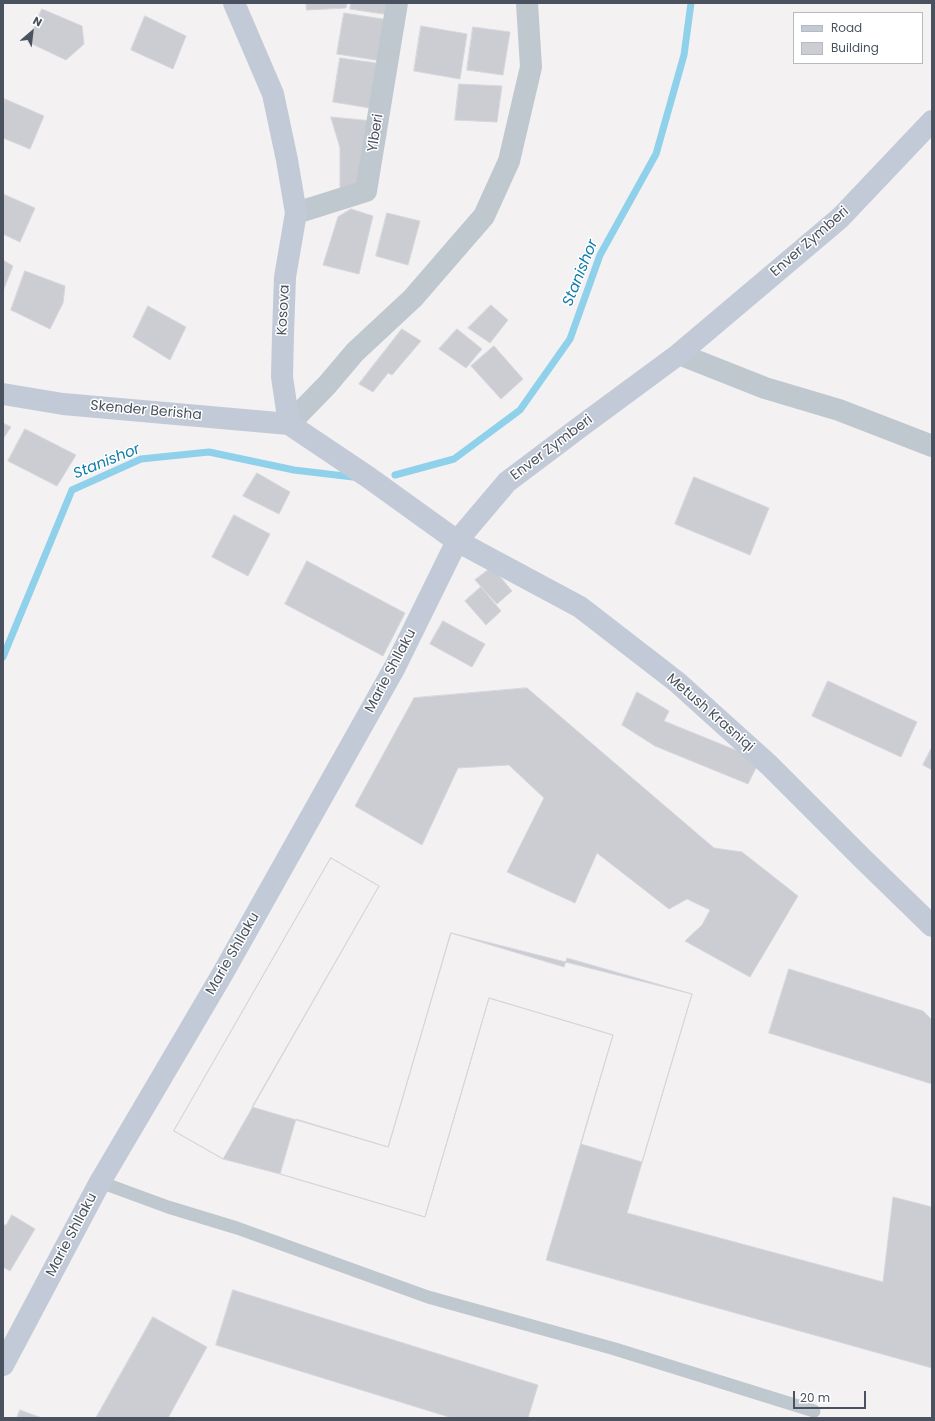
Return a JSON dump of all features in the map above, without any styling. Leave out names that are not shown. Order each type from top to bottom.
[{"type":"street","name":"Kosova","points":[[234,3],[273,94],[287,160],[296,213],[285,277],[283,334],[282,377],[289,424]]},
{"type":"street","name":"Ylberi","points":[[296,213],[366,191],[397,3]]},
{"type":"street","points":[[456,540],[368,477],[289,424],[327,385],[355,352],[413,298],[484,216],[509,161],[531,67],[527,3]]},
{"type":"street","name":"Enver Zymberi","points":[[456,540],[507,482],[680,354],[840,218],[932,120]]},
{"type":"street","points":[[680,354],[765,388],[839,410],[932,446]]},
{"type":"street","name":"Skender Berisha","points":[[3,394],[63,404],[289,424]]},
{"type":"street","name":"Metush Krasniqi","points":[[456,540],[580,607],[677,682],[769,764],[862,858],[929,919]]},
{"type":"street","name":"Marie Shllaku","points":[[3,1365],[100,1182],[223,973],[394,667],[456,540]]},
{"type":"lane","points":[[100,1182],[168,1207],[237,1228],[428,1297],[615,1349],[814,1411]]},
{"type":"building","points":[[306,3],[347,3],[346,8],[307,10]]},
{"type":"building","points":[[351,3],[392,3],[390,15],[350,9]]},
{"type":"building","points":[[42,9],[82,26],[84,44],[66,60],[28,42]]},
{"type":"building","points":[[344,13],[389,20],[382,61],[337,54]]},
{"type":"building","points":[[145,16],[186,36],[173,69],[131,50]]},
{"type":"building","points":[[421,26],[467,34],[460,79],[414,71]]},
{"type":"building","points":[[473,27],[510,32],[503,75],[467,70]]},
{"type":"building","points":[[340,58],[383,64],[376,109],[333,102]]},
{"type":"building","points":[[459,84],[502,86],[497,122],[455,120]]},
{"type":"building","points":[[5,99],[44,116],[30,149],[3,138],[3,104]]},
{"type":"building","points":[[331,117],[373,121],[356,191],[340,196],[340,148]]},
{"type":"building","points":[[3,194],[35,208],[20,242],[3,234]]},
{"type":"building","points":[[351,209],[373,216],[359,274],[323,265],[338,217]]},
{"type":"building","points":[[387,213],[420,221],[408,265],[376,256]]},
{"type":"building","points":[[3,260],[13,266],[3,291]]},
{"type":"building","points":[[25,271],[65,286],[63,303],[50,329],[11,310]]},
{"type":"building","points":[[491,305],[508,320],[490,343],[468,328]]},
{"type":"building","points":[[148,306],[186,327],[170,360],[133,337]]},
{"type":"building","points":[[402,329],[421,341],[392,375],[388,373],[373,392],[359,384]]},
{"type":"building","points":[[457,329],[482,349],[466,368],[439,349]]},
{"type":"building","points":[[494,346],[523,379],[501,399],[471,366]]},
{"type":"building","points":[[3,423],[11,427],[3,439]]},
{"type":"building","points":[[25,429],[76,455],[57,486],[8,461]]},
{"type":"building","points":[[257,473],[290,492],[279,514],[243,496]]},
{"type":"building","points":[[694,477],[769,508],[750,555],[675,524]]},
{"type":"building","points":[[234,515],[270,534],[248,576],[212,557]]},
{"type":"building","points":[[307,561],[405,613],[383,656],[285,604]]},
{"type":"building","points":[[492,567],[512,591],[497,604],[475,580]]},
{"type":"building","points":[[481,587],[501,611],[486,625],[465,601]]},
{"type":"building","points":[[443,621],[485,644],[472,667],[430,644]]},
{"type":"building","points":[[828,681],[917,722],[901,757],[812,716]]},
{"type":"building","points":[[527,688],[714,848],[742,852],[798,896],[750,977],[685,941],[702,925],[710,910],[687,899],[669,909],[597,853],[575,903],[507,872],[544,798],[509,765],[458,768],[422,845],[355,806],[414,698]]},
{"type":"building","points":[[637,692],[669,711],[664,721],[760,760],[748,784],[655,746],[622,725]]},
{"type":"building","points":[[932,747],[932,770],[923,765]]},
{"type":"building","points":[[331,858],[379,886],[223,1159],[174,1131]]},
{"type":"building","points":[[331,858],[379,886],[252,1107],[388,1147],[451,933],[692,994],[627,1213],[883,1282],[893,1197],[932,1207],[932,1368],[546,1260],[613,1035],[489,998],[425,1217],[280,1174],[223,1159],[174,1131]]},
{"type":"building","points":[[451,933],[564,967],[567,958],[692,994],[642,1162],[581,1144],[613,1035],[489,998],[425,1217],[280,1174],[296,1119],[388,1147]]},
{"type":"building","points":[[789,969],[923,1011],[932,1020],[932,1084],[769,1033]]},
{"type":"building","points":[[12,1215],[35,1229],[10,1271],[3,1267],[3,1225],[6,1225]]},
{"type":"building","points":[[233,1290],[538,1385],[528,1418],[452,1418],[216,1345]]},
{"type":"building","points":[[153,1317],[207,1347],[168,1418],[96,1418]]},
{"type":"building","points":[[20,1410],[42,1418],[17,1418]]},
{"type":"waterway","name":"Stanishor","points":[[395,475],[454,459],[520,410],[570,339],[600,255],[656,154],[684,55],[691,3]]},
{"type":"waterway","name":"Stanishor","points":[[3,657],[72,490],[141,459],[209,452],[294,470],[353,477]]}]
